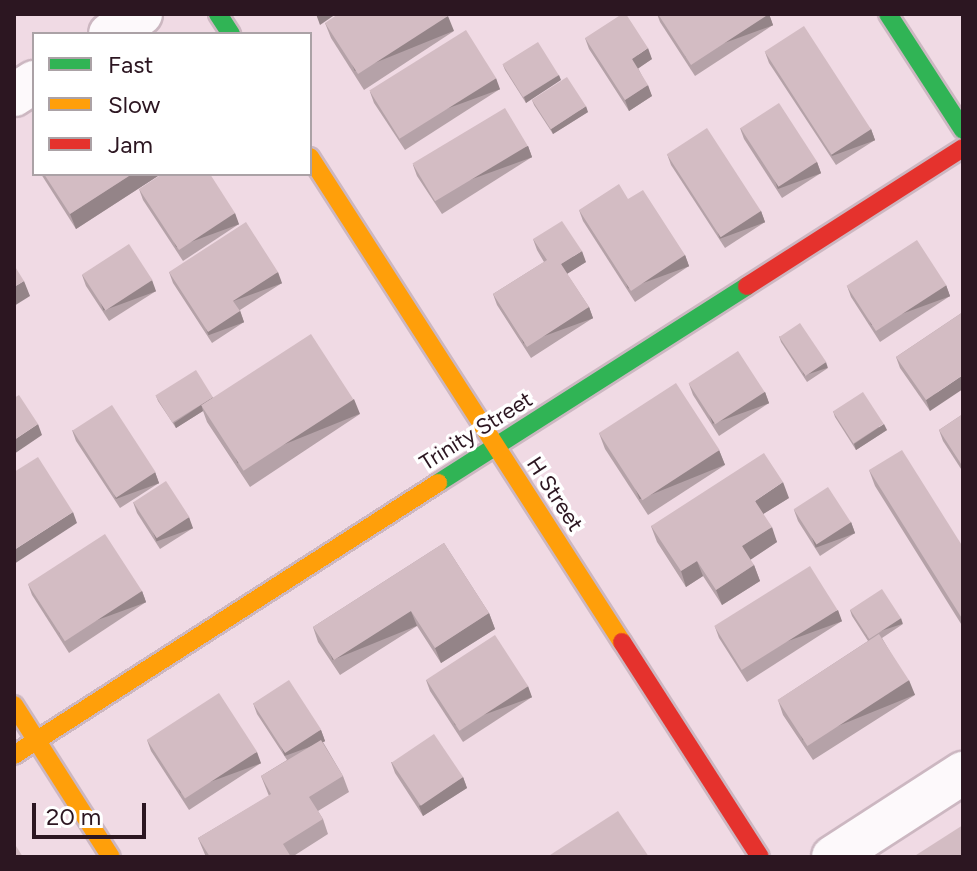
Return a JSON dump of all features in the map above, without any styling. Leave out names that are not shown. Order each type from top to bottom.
[{"type":"street","points":[[113,32],[141,14]]},
{"type":"street","points":[[218,14],[230,32]]},
{"type":"street","points":[[888,14],[963,130]]},
{"type":"street","points":[[14,95],[32,83]]},
{"type":"street","name":"Trinity Street","points":[[14,755],[963,148]]},
{"type":"street","name":"H Street","points":[[312,160],[760,857]]},
{"type":"street","points":[[14,705],[111,857]]},
{"type":"street","points":[[833,857],[963,773]]},
{"type":"building","points":[[338,14],[448,16],[358,74],[325,23]]},
{"type":"building","points":[[626,14],[648,48],[632,59],[648,85],[625,100],[585,38]]},
{"type":"building","points":[[658,14],[769,14],[691,65]]},
{"type":"building","points":[[804,26],[871,129],[832,155],[765,52]]},
{"type":"building","points":[[466,30],[496,78],[400,139],[369,90]]},
{"type":"building","points":[[538,42],[559,75],[523,97],[502,64]]},
{"type":"building","points":[[567,77],[586,106],[551,129],[532,100]]},
{"type":"building","points":[[779,103],[817,162],[779,187],[740,128]]},
{"type":"building","points":[[505,108],[528,146],[435,201],[412,164]]},
{"type":"building","points":[[707,128],[761,211],[721,237],[667,154]]},
{"type":"building","points":[[45,176],[129,176],[70,214]]},
{"type":"building","points":[[159,176],[211,176],[235,213],[179,250],[139,189]]},
{"type":"building","points":[[619,184],[628,199],[643,190],[685,255],[631,291],[579,210]]},
{"type":"building","points":[[562,221],[582,251],[561,264],[589,307],[527,347],[493,294],[547,260],[533,239]]},
{"type":"building","points":[[246,222],[278,272],[233,301],[240,311],[208,332],[169,272]]},
{"type":"building","points":[[917,240],[946,285],[876,331],[847,286]]},
{"type":"building","points":[[129,244],[152,280],[105,311],[82,274]]},
{"type":"building","points":[[14,265],[24,281],[14,287]]},
{"type":"building","points":[[963,312],[963,375],[926,400],[896,357]]},
{"type":"building","points":[[800,323],[826,362],[806,376],[779,337]]},
{"type":"building","points":[[311,334],[353,399],[244,471],[201,405]]},
{"type":"building","points":[[738,351],[765,392],[715,424],[689,383]]},
{"type":"building","points":[[196,370],[213,397],[172,423],[155,395]]},
{"type":"building","points":[[676,383],[720,450],[642,500],[599,433]]},
{"type":"building","points":[[863,392],[884,424],[854,443],[833,412]]},
{"type":"building","points":[[19,395],[38,424],[14,440],[14,398]]},
{"type":"building","points":[[112,405],[156,472],[116,498],[73,431]]},
{"type":"building","points":[[963,414],[963,467],[939,430]]},
{"type":"building","points":[[902,450],[963,547],[963,620],[869,470]]},
{"type":"building","points":[[764,453],[783,482],[755,501],[772,527],[742,546],[754,565],[716,590],[697,561],[681,571],[651,526]]},
{"type":"building","points":[[38,457],[73,512],[14,550],[14,472]]},
{"type":"building","points":[[166,481],[189,517],[157,538],[133,502]]},
{"type":"building","points":[[828,487],[851,522],[816,545],[794,509]]},
{"type":"building","points":[[105,534],[142,591],[65,641],[28,584]]},
{"type":"building","points":[[444,543],[489,613],[435,648],[411,611],[334,660],[313,627]]},
{"type":"building","points":[[810,566],[838,610],[742,670],[714,626]]},
{"type":"building","points":[[882,589],[901,618],[869,639],[850,610]]},
{"type":"building","points":[[879,634],[909,680],[807,746],[778,700]]},
{"type":"building","points":[[495,635],[528,686],[459,731],[426,680]]},
{"type":"building","points":[[289,680],[321,729],[285,753],[253,703]]},
{"type":"building","points":[[219,693],[257,752],[185,799],[147,740]]},
{"type":"building","points":[[434,734],[463,777],[421,806],[392,763]]},
{"type":"building","points":[[321,740],[343,776],[309,797],[323,819],[283,844],[291,857],[210,857],[198,838],[271,794],[261,776]]},
{"type":"building","points":[[618,811],[649,857],[547,857]]},
{"type":"building","points":[[963,825],[963,857],[913,857]]},
{"type":"building","points":[[14,843],[23,857],[14,857]]},
{"type":"traffic: fast","points":[[218,14],[230,32]]},
{"type":"traffic: fast","points":[[888,14],[963,130]]},
{"type":"traffic: fast","points":[[438,483],[747,286]]},
{"type":"traffic: slow","points":[[312,160],[622,642]]},
{"type":"traffic: slow","points":[[14,755],[438,483]]},
{"type":"traffic: slow","points":[[14,705],[111,857]]},
{"type":"traffic: jam","points":[[747,286],[963,148]]},
{"type":"traffic: jam","points":[[622,642],[760,857]]}]
